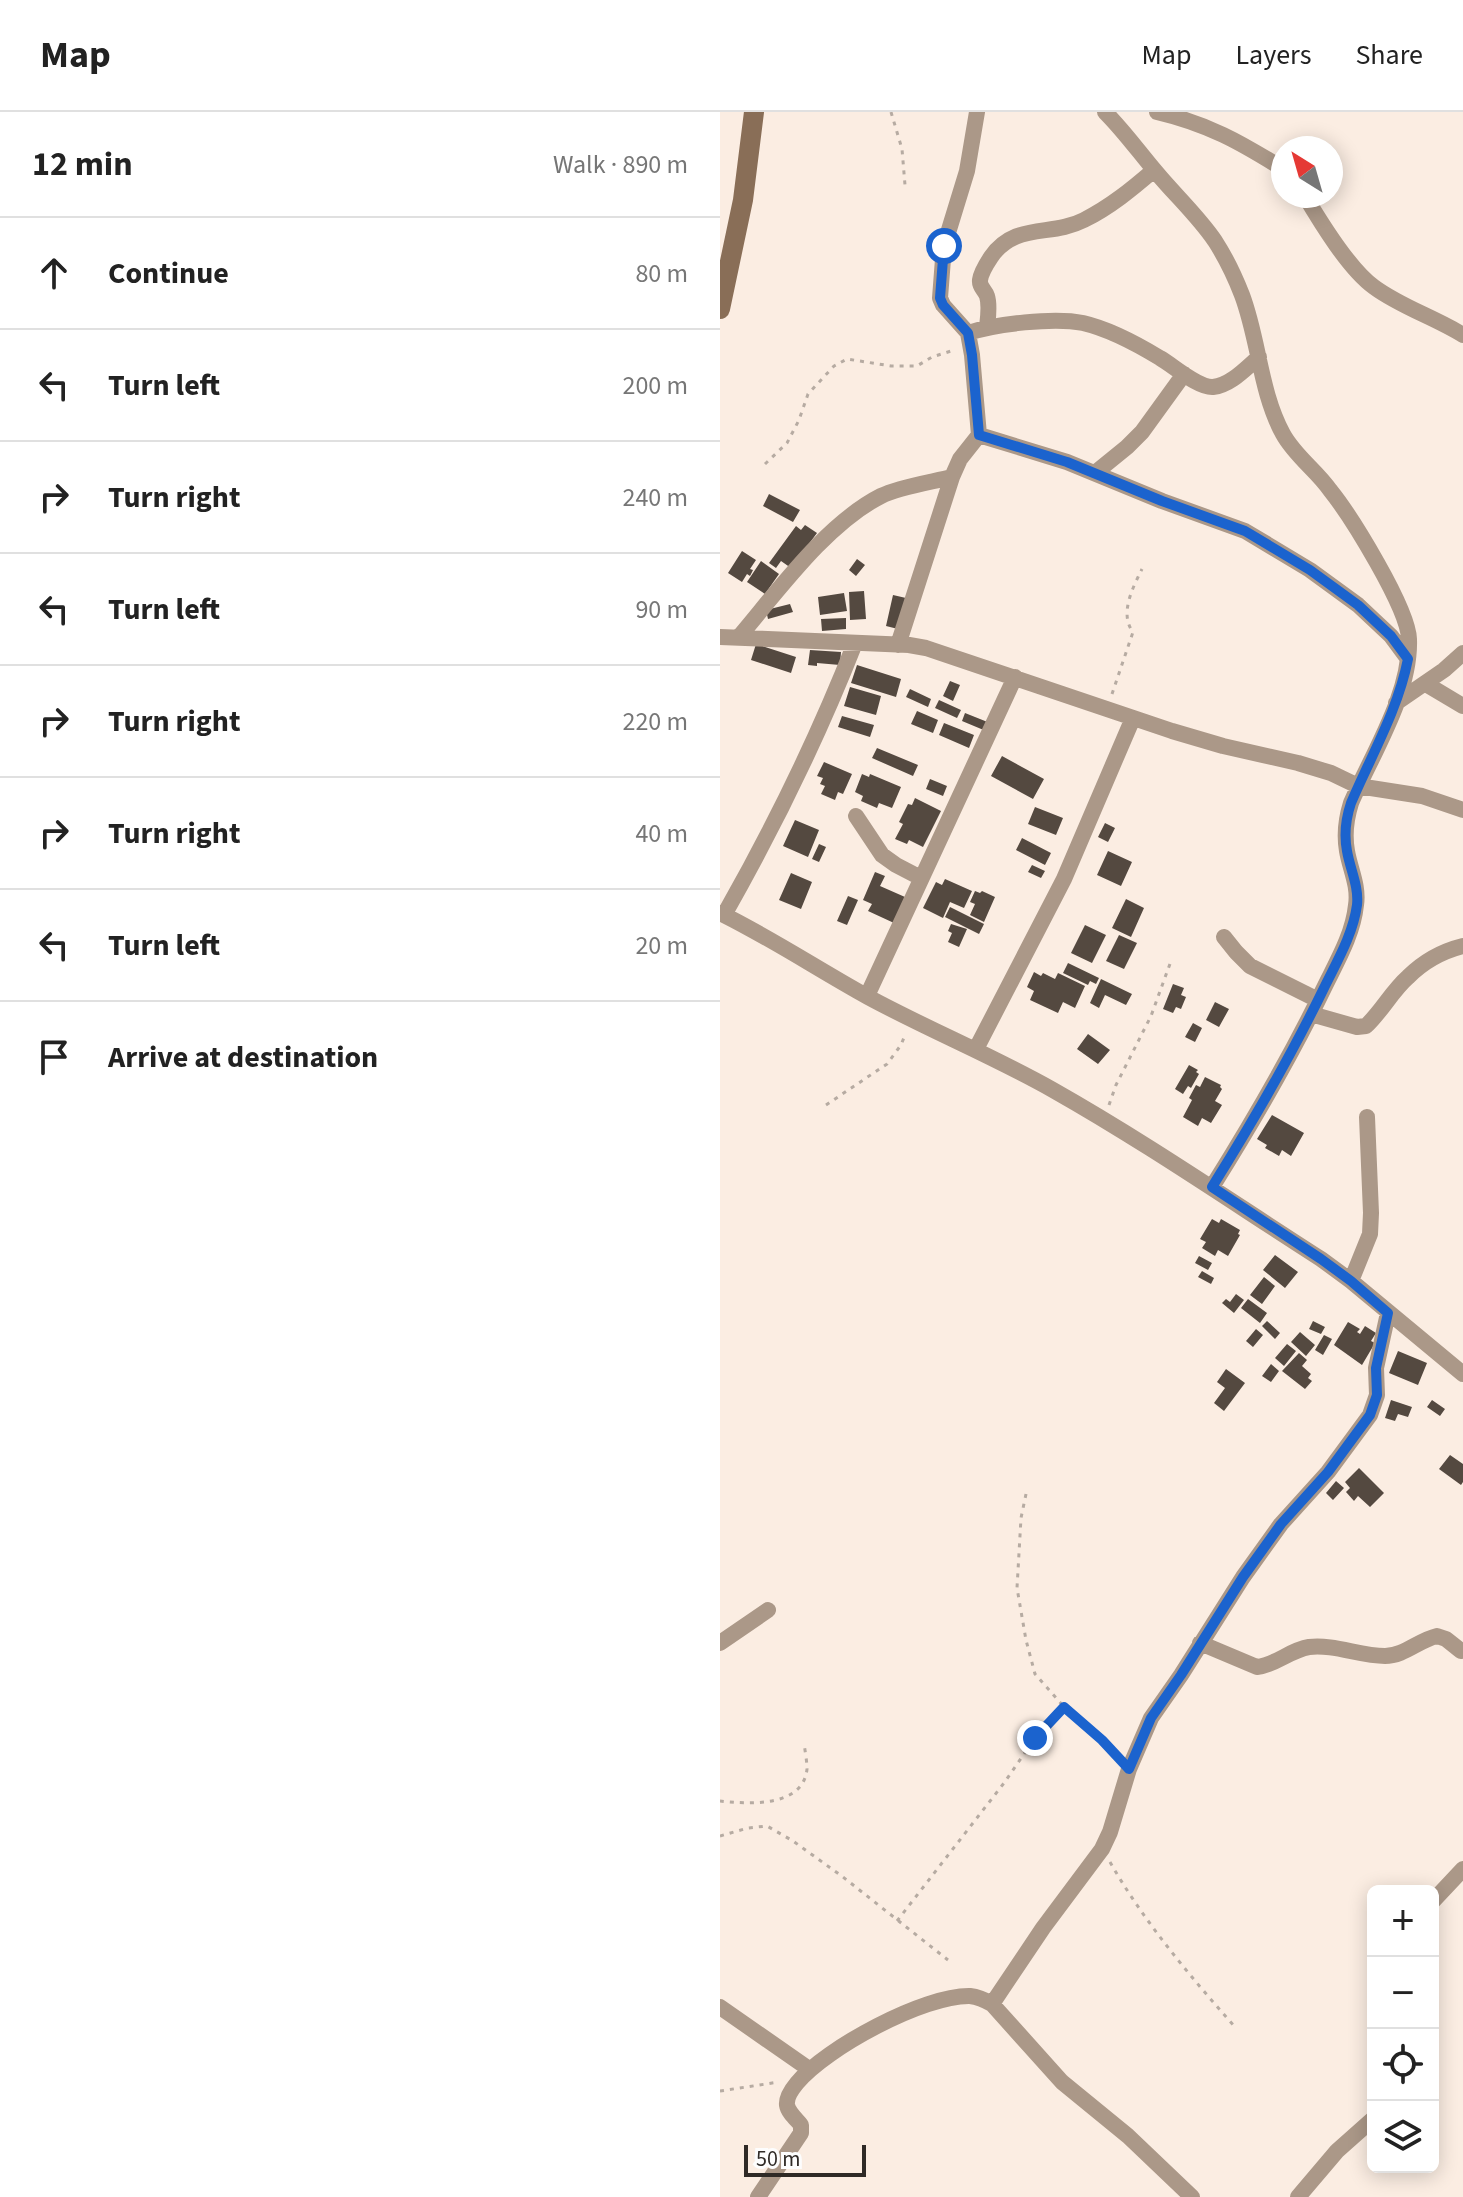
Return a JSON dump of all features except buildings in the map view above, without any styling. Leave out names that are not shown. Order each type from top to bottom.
[{"type":"street","points":[[720,309],[726,248],[743,200],[754,112]]},
{"type":"street","points":[[898,645],[952,477],[960,459],[979,435],[968,333],[940,298],[944,246],[967,171],[977,112]]},
{"type":"street","points":[[1107,114],[1126,112]]},
{"type":"street","points":[[1157,112],[1225,134],[1271,162]]},
{"type":"street","points":[[1107,114],[1216,242],[1243,297],[1283,434],[1331,490],[1392,592],[1409,636],[1404,678],[1347,816],[1346,831],[1357,903],[1344,948],[1250,1126],[1212,1187]]},
{"type":"street","points":[[987,327],[987,296],[980,279],[989,259],[999,247],[1017,235],[1067,227],[1084,220],[1122,196],[1154,170]]},
{"type":"street","points":[[1313,208],[1371,285],[1463,335]]},
{"type":"street","points":[[968,333],[987,327],[1064,321],[1083,323],[1139,346],[1198,383],[1210,387],[1223,384],[1259,357]]},
{"type":"street","points":[[1095,473],[1142,432],[1184,374]]},
{"type":"street","points":[[979,435],[1057,459],[1245,531],[1310,570],[1358,605],[1391,636],[1408,659]]},
{"type":"street","points":[[738,638],[805,559],[847,518],[883,495],[952,477]]},
{"type":"street","points":[[720,637],[926,648],[1223,746],[1317,769],[1358,786],[1422,796],[1463,810]]},
{"type":"street","points":[[855,643],[800,770],[722,914],[911,1020],[976,1049],[1105,1120],[1212,1187],[1351,1281],[1463,1374]]},
{"type":"street","points":[[1395,704],[1426,684],[1463,653]]},
{"type":"street","points":[[867,996],[1015,677]]},
{"type":"street","points":[[1426,684],[1463,706]]},
{"type":"street","points":[[976,1049],[1064,879],[1133,718]]},
{"type":"street","points":[[856,816],[882,855],[921,878]]},
{"type":"street","points":[[1224,937],[1250,966],[1314,1007],[1357,1027],[1366,1026],[1407,977],[1438,956],[1463,946]]},
{"type":"street","points":[[1351,1281],[1370,1234],[1367,1117]]},
{"type":"street","points":[[992,2004],[1102,1849],[1129,1769],[1151,1718],[1281,1524],[1328,1472],[1370,1415],[1377,1395],[1376,1368],[1388,1313]]},
{"type":"street","points":[[720,1643],[768,1610]]},
{"type":"street","points":[[1200,1643],[1257,1667],[1308,1647],[1387,1656],[1437,1636],[1462,1649]]},
{"type":"street","points":[[1439,1895],[1463,1869]]},
{"type":"street","points":[[758,2197],[801,2133],[801,2125],[787,2106],[791,2090],[805,2074],[854,2038],[884,2023],[936,2002],[971,1996],[992,2004],[1062,2082],[1128,2136],[1192,2197]]},
{"type":"street","points":[[720,2007],[805,2074]]},
{"type":"street","points":[[1298,2197],[1330,2158],[1367,2124]]},
{"type":"path","points":[[891,112],[902,149],[905,185]]},
{"type":"path","points":[[765,464],[787,443],[808,394],[834,366],[847,359],[891,366],[917,366],[951,351],[972,355]]},
{"type":"path","points":[[1106,709],[1133,632],[1128,626],[1127,611],[1142,569]]},
{"type":"path","points":[[1105,1120],[1116,1085],[1151,1016],[1171,961]]},
{"type":"path","points":[[826,1105],[887,1064],[901,1045],[911,1020]]},
{"type":"path","points":[[1026,1494],[1021,1518],[1017,1588],[1035,1674],[1064,1707],[1129,1769]]},
{"type":"path","points":[[897,1921],[1035,1738],[1064,1707]]},
{"type":"path","points":[[720,1801],[773,1801],[793,1792],[802,1784],[807,1770],[804,1743]]},
{"type":"path","points":[[720,1836],[767,1826],[843,1877],[948,1960]]},
{"type":"path","points":[[1102,1849],[1147,1918],[1235,2027]]},
{"type":"path","points":[[720,2091],[805,2074]]},
{"type":"route","points":[[944,246],[940,298],[968,333],[979,435],[1067,462],[1245,531],[1310,570],[1358,605],[1391,636],[1408,659],[1395,704],[1347,816],[1347,851],[1354,874],[1357,903],[1344,948],[1250,1126],[1212,1187],[1321,1259],[1388,1313],[1376,1368],[1374,1407],[1328,1472],[1281,1524],[1243,1577],[1151,1718],[1129,1769],[1064,1707],[1035,1738]]}]
